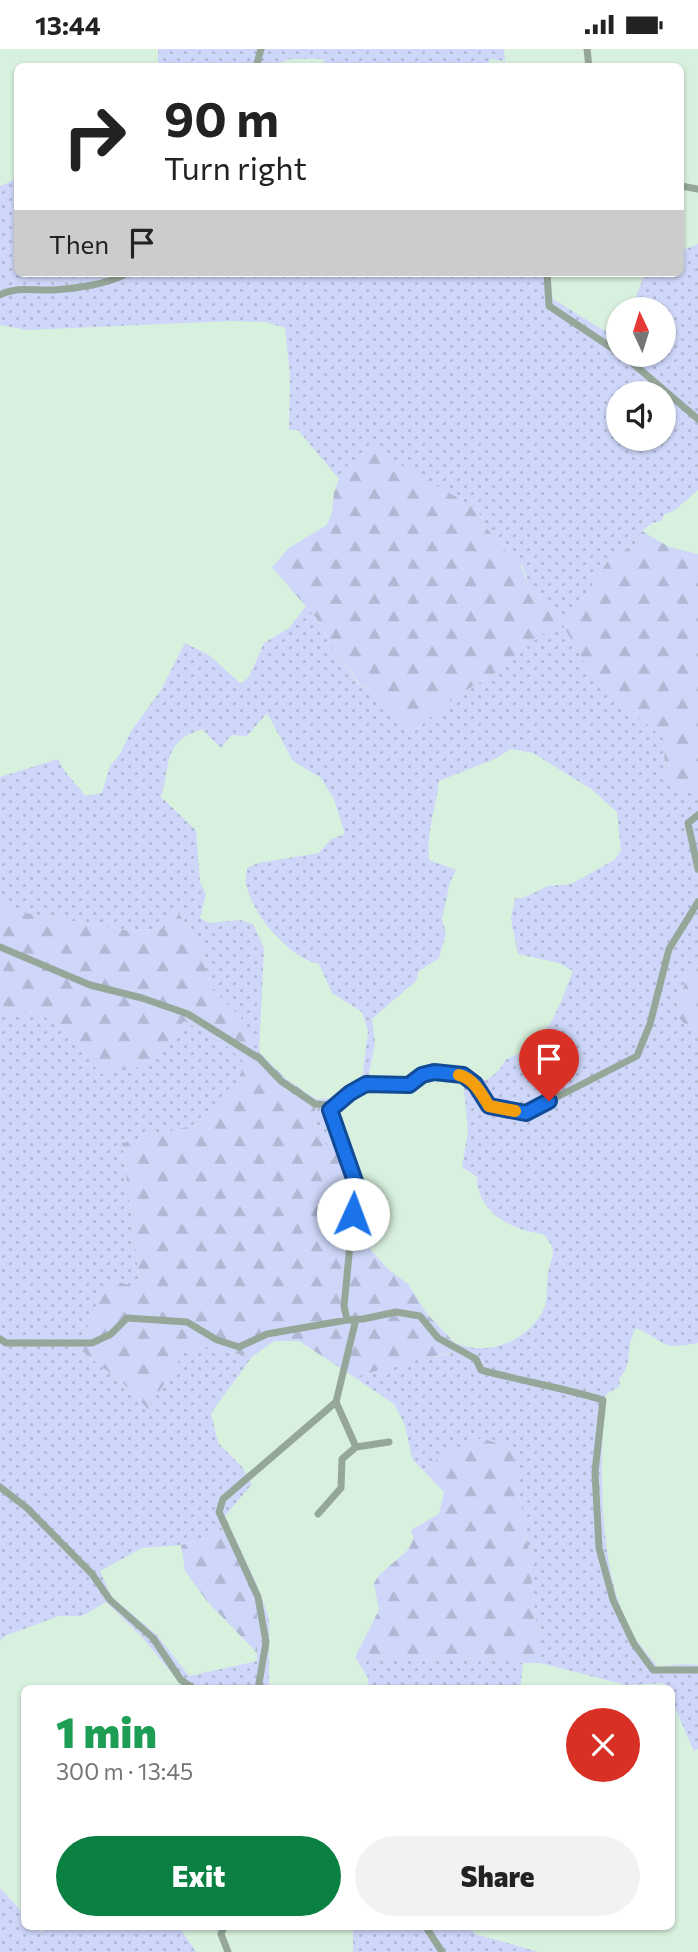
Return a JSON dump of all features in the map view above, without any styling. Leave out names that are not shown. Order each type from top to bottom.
[{"type":"street","points":[[0,295],[12,289],[52,290],[121,277]]},
{"type":"street","points":[[547,277],[549,306],[606,344]]},
{"type":"street","points":[[637,367],[698,419]]},
{"type":"street","points":[[698,815],[688,823],[698,869]]},
{"type":"street","points":[[330,1110],[366,1084],[409,1085],[422,1075],[434,1072],[463,1075],[475,1084],[489,1106],[526,1113],[637,1056],[650,1024],[669,949],[698,902]]},
{"type":"street","points":[[0,947],[90,985],[142,998],[188,1014],[260,1059],[281,1081],[315,1104],[328,1105],[356,1184],[344,1306],[351,1319],[336,1402],[356,1447]]},
{"type":"street","points":[[2,1342],[92,1343],[111,1334],[127,1318],[187,1322],[217,1340],[239,1347],[267,1334],[396,1312],[420,1316],[438,1338],[476,1359],[481,1370],[565,1388],[603,1400],[595,1472],[597,1523],[599,1548],[613,1599],[634,1644],[653,1670],[698,1670]]},
{"type":"street","points":[[259,1685],[266,1642],[258,1597],[219,1512],[223,1499],[336,1402]]},
{"type":"street","points":[[318,1514],[341,1488],[342,1458],[356,1447],[389,1443]]},
{"type":"street","points":[[0,1487],[27,1508],[92,1574],[110,1600],[153,1638],[181,1680],[188,1685]]},
{"type":"street","points":[[223,1930],[221,1934],[228,1952]]},
{"type":"street","points":[[428,1930],[442,1952]]},
{"type":"green space","points":[[158,49],[504,49],[505,61],[490,59],[488,63],[324,63],[323,59],[291,59],[278,63],[158,63]]},
{"type":"green space","points":[[14,180],[14,277],[550,277],[553,299],[606,331],[606,367],[676,367],[676,297],[636,297],[643,277],[684,277],[684,250],[698,244],[698,490],[675,510],[665,514],[661,521],[652,523],[642,531],[635,544],[607,562],[578,607],[609,690],[664,739],[665,778],[683,793],[698,789],[698,966],[687,977],[675,1013],[698,1040],[698,1343],[677,1346],[664,1344],[636,1328],[632,1335],[627,1366],[619,1379],[620,1386],[605,1395],[602,1455],[608,1556],[624,1617],[638,1642],[658,1667],[698,1665],[698,1749],[694,1751],[675,1708],[675,1685],[626,1685],[540,1663],[527,1534],[518,1492],[444,1453],[424,1471],[412,1459],[405,1425],[394,1404],[354,1377],[420,1359],[450,1354],[454,1342],[467,1347],[493,1347],[519,1337],[539,1318],[545,1306],[553,1250],[543,1234],[508,1223],[489,1209],[483,1200],[477,1177],[462,1167],[468,1131],[463,1079],[427,1078],[411,1088],[365,1088],[335,1110],[343,1134],[329,1149],[314,1132],[316,1099],[340,1098],[345,1091],[362,1080],[368,1031],[362,1012],[332,993],[319,964],[307,960],[284,944],[264,921],[250,896],[246,880],[247,868],[258,863],[319,853],[331,839],[345,834],[334,799],[321,778],[293,761],[267,713],[247,736],[231,735],[221,748],[202,729],[189,734],[175,747],[168,764],[161,797],[196,830],[200,882],[206,894],[200,918],[209,923],[240,920],[253,924],[264,948],[259,1052],[250,1053],[241,1018],[211,988],[200,946],[175,907],[165,928],[131,931],[14,911],[0,903],[0,777],[58,759],[85,796],[102,793],[110,766],[161,690],[185,643],[209,655],[241,684],[249,677],[264,643],[289,628],[306,606],[360,685],[374,692],[410,734],[461,693],[491,676],[560,619],[529,585],[523,567],[485,526],[477,509],[365,456],[346,467],[339,479],[298,430],[289,430],[290,375],[285,328],[266,322],[230,321],[27,330],[0,325],[0,186]],"holes":[[[510,749],[533,753],[591,789],[617,812],[621,851],[614,860],[571,884],[548,886],[523,898],[515,898],[511,919],[518,954],[559,963],[573,971],[557,1012],[542,1035],[521,1053],[506,1059],[500,1069],[487,1080],[473,1079],[467,1070],[444,1069],[423,1073],[409,1082],[368,1079],[375,1042],[372,1019],[416,981],[419,971],[439,958],[446,934],[442,919],[450,882],[456,870],[429,860],[428,850],[439,781],[497,758]]]},
{"type":"green space","points":[[373,449],[477,509],[485,526],[510,556],[517,558],[529,585],[560,619],[578,607],[607,562],[635,544],[642,531],[669,547],[698,554],[698,789],[683,793],[665,778],[664,739],[609,690],[586,665],[560,620],[491,676],[461,693],[410,734],[374,692],[361,685],[333,649],[317,619],[272,567],[289,548],[327,525],[332,512],[334,493],[346,467]]},
{"type":"green space","points":[[0,903],[14,911],[131,931],[165,928],[174,906],[200,946],[211,988],[241,1018],[251,1040],[250,1052],[259,1052],[286,1079],[316,1099],[314,1131],[329,1148],[343,1134],[358,1164],[360,1193],[357,1209],[361,1239],[388,1269],[408,1284],[427,1314],[454,1342],[450,1353],[354,1377],[299,1341],[274,1341],[252,1357],[201,1346],[185,1351],[148,1409],[126,1386],[76,1346],[93,1318],[98,1297],[115,1281],[141,1288],[122,1143],[199,1124],[231,1097],[245,1063],[220,1040],[184,1021],[165,1045],[141,1067],[101,1074],[55,1020],[26,1012],[0,1017]]},
{"type":"green space","points":[[698,966],[698,1040],[675,1013],[687,977]]},
{"type":"green space","points":[[26,1012],[55,1020],[102,1074],[165,1045],[184,1021],[220,1040],[246,1063],[231,1097],[199,1124],[122,1143],[141,1289],[115,1281],[98,1297],[93,1318],[76,1346],[126,1386],[148,1408],[185,1351],[201,1346],[252,1357],[211,1413],[218,1443],[243,1468],[252,1484],[225,1516],[269,1618],[269,1685],[182,1685],[141,1636],[106,1602],[82,1616],[59,1616],[5,1636],[0,1641],[0,1017]],"holes":[[[209,1538],[257,1608],[257,1661],[189,1676],[157,1635],[111,1596],[100,1571],[142,1548],[181,1545]]]},
{"type":"green space","points":[[481,1438],[515,1449],[540,1663],[480,1658],[414,1660],[355,1657],[379,1610],[374,1583],[379,1575],[408,1550],[414,1538],[411,1530],[439,1514],[444,1492],[424,1471],[444,1453]]},
{"type":"green space","points":[[220,1529],[235,1554],[257,1608],[257,1653],[206,1600],[185,1571],[181,1545],[209,1538]]},
{"type":"green space","points":[[355,1657],[414,1660],[480,1658],[523,1663],[520,1685],[368,1685],[368,1678]]},
{"type":"green space","points":[[0,1888],[21,1911],[21,1930],[181,1930],[196,1952],[0,1952]]},
{"type":"green space","points":[[353,1930],[472,1930],[475,1934],[539,1952],[353,1952]]},
{"type":"slow traffic","points":[[459,1075],[475,1084],[489,1106],[515,1111]]},
{"type":"route","points":[[353,1214],[356,1184],[330,1110],[350,1093],[366,1084],[409,1085],[422,1075],[434,1072],[463,1075],[475,1084],[489,1106],[526,1113],[549,1101]]}]
